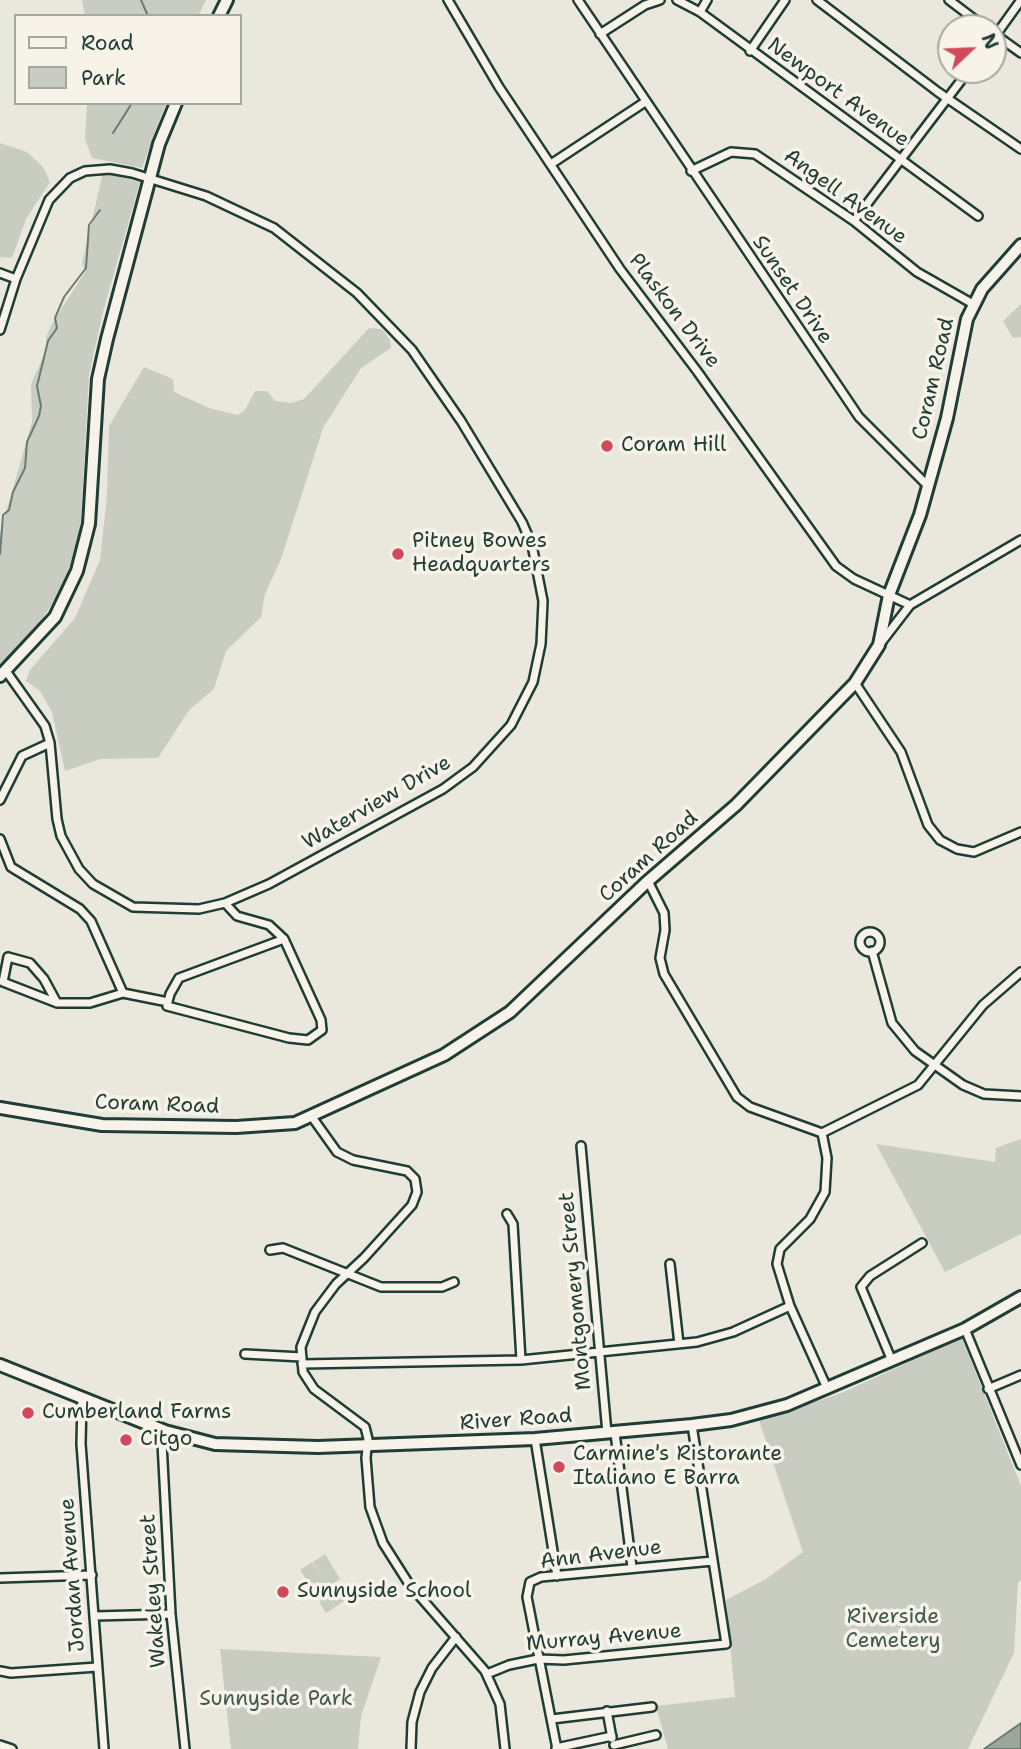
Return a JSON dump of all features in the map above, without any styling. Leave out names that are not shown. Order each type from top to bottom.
[{"type":"main road","points":[[3,673],[55,617],[77,571],[91,505],[98,379],[149,179],[175,105]]},
{"type":"main road","name":"Coram Road","points":[[0,1108],[102,1125],[278,1125],[312,1117],[444,1055],[486,1028],[544,981],[648,881],[736,804],[855,682],[880,645],[889,595],[920,515],[973,304],[1021,245]]},
{"type":"main road","name":"River Road","points":[[0,1365],[165,1431],[233,1446],[368,1445],[535,1439],[692,1425],[756,1413],[892,1362],[965,1329],[1021,1297]]},
{"type":"street","name":"Plaskon Drive","points":[[448,0],[499,87],[620,269],[697,370],[836,566],[854,579],[910,605]]},
{"type":"street","name":"Sunset Drive","points":[[578,0],[859,417],[928,485]]},
{"type":"street","points":[[600,34],[645,5],[660,0]]},
{"type":"street","name":"Newport Avenue","points":[[677,0],[700,12],[978,216]]},
{"type":"street","points":[[700,12],[707,0]]},
{"type":"street","points":[[750,51],[785,0]]},
{"type":"street","points":[[949,0],[968,14]]},
{"type":"street","points":[[1007,19],[1021,0]]},
{"type":"street","points":[[819,1],[1021,149]]},
{"type":"street","points":[[854,221],[958,84]]},
{"type":"street","points":[[551,164],[645,102]]},
{"type":"street","name":"Angell Avenue","points":[[691,171],[731,152],[755,154],[854,221],[917,272],[973,304]]},
{"type":"street","name":"Waterview Drive","points":[[0,330],[16,279],[49,200],[70,178],[85,171],[110,169],[206,196],[274,228],[313,255],[386,320],[412,350],[461,421],[522,522],[532,545],[543,601],[541,644],[533,682],[511,725],[473,767],[443,789],[313,860],[225,903],[174,910],[134,907],[93,884],[79,869],[61,836],[50,743],[45,726],[3,673]]},
{"type":"street","points":[[0,273],[16,279]]},
{"type":"street","points":[[880,645],[910,605],[1021,540]]},
{"type":"street","points":[[855,682],[901,752],[928,825],[940,840],[957,849],[974,852],[1021,832]]},
{"type":"street","points":[[0,800],[22,756],[50,743]]},
{"type":"street","points":[[0,839],[11,867],[80,909],[91,921],[124,993]]},
{"type":"street","points":[[648,881],[664,913],[665,930],[660,958],[664,974],[737,1097],[750,1107],[822,1133],[918,1085],[983,1005],[1021,972]]},
{"type":"street","points":[[225,903],[237,916],[269,925],[284,939],[321,1020],[322,1030],[309,1040],[289,1038],[167,1006],[178,978],[284,939]]},
{"type":"street","points":[[872,951],[892,1023],[915,1051],[932,1066],[984,1094],[1021,1096]]},
{"type":"street","points":[[57,1003],[44,979],[30,963],[8,957],[3,982],[57,1003],[90,1003],[124,993],[168,1002]]},
{"type":"street","points":[[312,1117],[337,1152],[353,1160],[404,1169],[413,1176],[417,1188],[412,1205],[315,1312],[301,1348],[305,1377],[314,1389],[365,1427],[370,1507],[383,1543],[409,1584],[487,1674],[500,1704],[505,1749]]},
{"type":"street","points":[[822,1133],[828,1158],[825,1192],[810,1219],[784,1244],[778,1255],[778,1272],[790,1306],[827,1388]]},
{"type":"street","name":"Montgomery Street","points":[[581,1146],[599,1353],[632,1567]]},
{"type":"street","points":[[507,1214],[513,1224],[521,1360]]},
{"type":"street","points":[[892,1362],[861,1287],[870,1276],[922,1243]]},
{"type":"street","points":[[270,1250],[283,1248],[381,1287],[442,1287],[454,1282]]},
{"type":"street","points":[[670,1264],[679,1344]]},
{"type":"street","points":[[245,1354],[302,1360],[521,1360],[679,1344],[724,1335],[790,1306]]},
{"type":"street","points":[[965,1329],[1020,1460]]},
{"type":"street","points":[[988,1389],[1021,1375]]},
{"type":"street","name":"Jordan Avenue","points":[[82,1398],[80,1444],[104,1749]]},
{"type":"street","points":[[692,1425],[713,1561]]},
{"type":"street","name":"Wakeley Street","points":[[165,1431],[162,1443],[171,1614],[185,1749]]},
{"type":"street","points":[[535,1439],[557,1576]]},
{"type":"street","name":"Ann Avenue","points":[[538,1659],[527,1587],[535,1579],[632,1567],[713,1561]]},
{"type":"street","name":"Murray Avenue","points":[[487,1674],[509,1665],[538,1659],[564,1660],[726,1644],[713,1561]]},
{"type":"street","points":[[0,1578],[92,1575]]},
{"type":"street","points":[[95,1616],[171,1614]]},
{"type":"street","points":[[411,1749],[412,1722],[420,1692],[439,1657],[456,1637]]},
{"type":"street","points":[[538,1659],[557,1748],[612,1736]]},
{"type":"street","points":[[0,1671],[97,1667]]},
{"type":"street","points":[[552,1719],[652,1707]]},
{"type":"street","points":[[607,1711],[614,1747],[656,1735]]},
{"type":"street","points":[[0,1745],[12,1749]]},
{"type":"green space","points":[[82,0],[206,0],[199,14],[85,14]]},
{"type":"green space","points":[[87,105],[165,105],[142,168],[92,158],[85,139]]},
{"type":"green space","points":[[0,143],[27,152],[43,167],[50,182],[26,219],[12,258],[0,257]]},
{"type":"green space","points":[[103,173],[140,182],[103,312],[89,375],[80,537],[61,591],[29,638],[0,666],[0,533],[32,422],[31,384],[46,351],[46,337],[53,322],[85,272],[82,263]]},
{"type":"green space","points":[[1021,304],[1021,337],[1013,338],[1003,321]]},
{"type":"green space","points":[[369,328],[382,329],[390,340],[391,348],[361,368],[323,428],[281,559],[265,594],[261,617],[226,651],[214,689],[189,710],[158,758],[100,759],[65,771],[52,712],[40,691],[26,681],[30,670],[75,618],[100,560],[107,496],[109,426],[144,367],[173,379],[174,392],[209,408],[238,415],[245,410],[255,391],[267,391],[275,401],[291,403],[304,399]]},
{"type":"green space","points":[[1021,1139],[1021,1234],[945,1272],[876,1144],[995,1162],[996,1148]]},
{"type":"green space","name":"Riverside Cemetery","points":[[962,1338],[1021,1486],[1021,1580],[1018,1582],[1014,1653],[968,1749],[668,1749],[656,1706],[735,1697],[726,1600],[766,1579],[803,1552],[759,1420],[839,1394]]},
{"type":"green space","points":[[325,1554],[340,1579],[316,1595],[300,1570],[312,1562],[325,1582],[313,1562]]},
{"type":"green space","points":[[340,1583],[349,1598],[326,1613],[320,1604],[321,1597]]},
{"type":"green space","name":"Sunnyside Park","points":[[220,1649],[381,1657],[361,1716],[358,1749],[231,1749]]},
{"type":"shaded area","points":[[1021,1723],[1021,1749],[984,1749]]},
{"type":"waterway","points":[[141,0],[147,14]]},
{"type":"waterway","points":[[113,133],[131,105]]},
{"type":"waterway","points":[[0,554],[3,515],[9,510],[13,492],[25,468],[27,442],[39,416],[41,406],[37,386],[48,341],[57,328],[55,318],[64,297],[86,268],[89,225],[100,210]]},
{"type":"place","name":"Coram Hill","points":[[607,446]]},
{"type":"place","name":"Pitney Bowes Headquarters","points":[[398,554]]},
{"type":"place","name":"Cumberland Farms","points":[[28,1413]]},
{"type":"place","name":"Citgo","points":[[126,1440]]},
{"type":"place","name":"Carmine's Ristorante Italiano E Barra","points":[[559,1467]]},
{"type":"place","name":"Sunnyside School","points":[[283,1592]]}]
